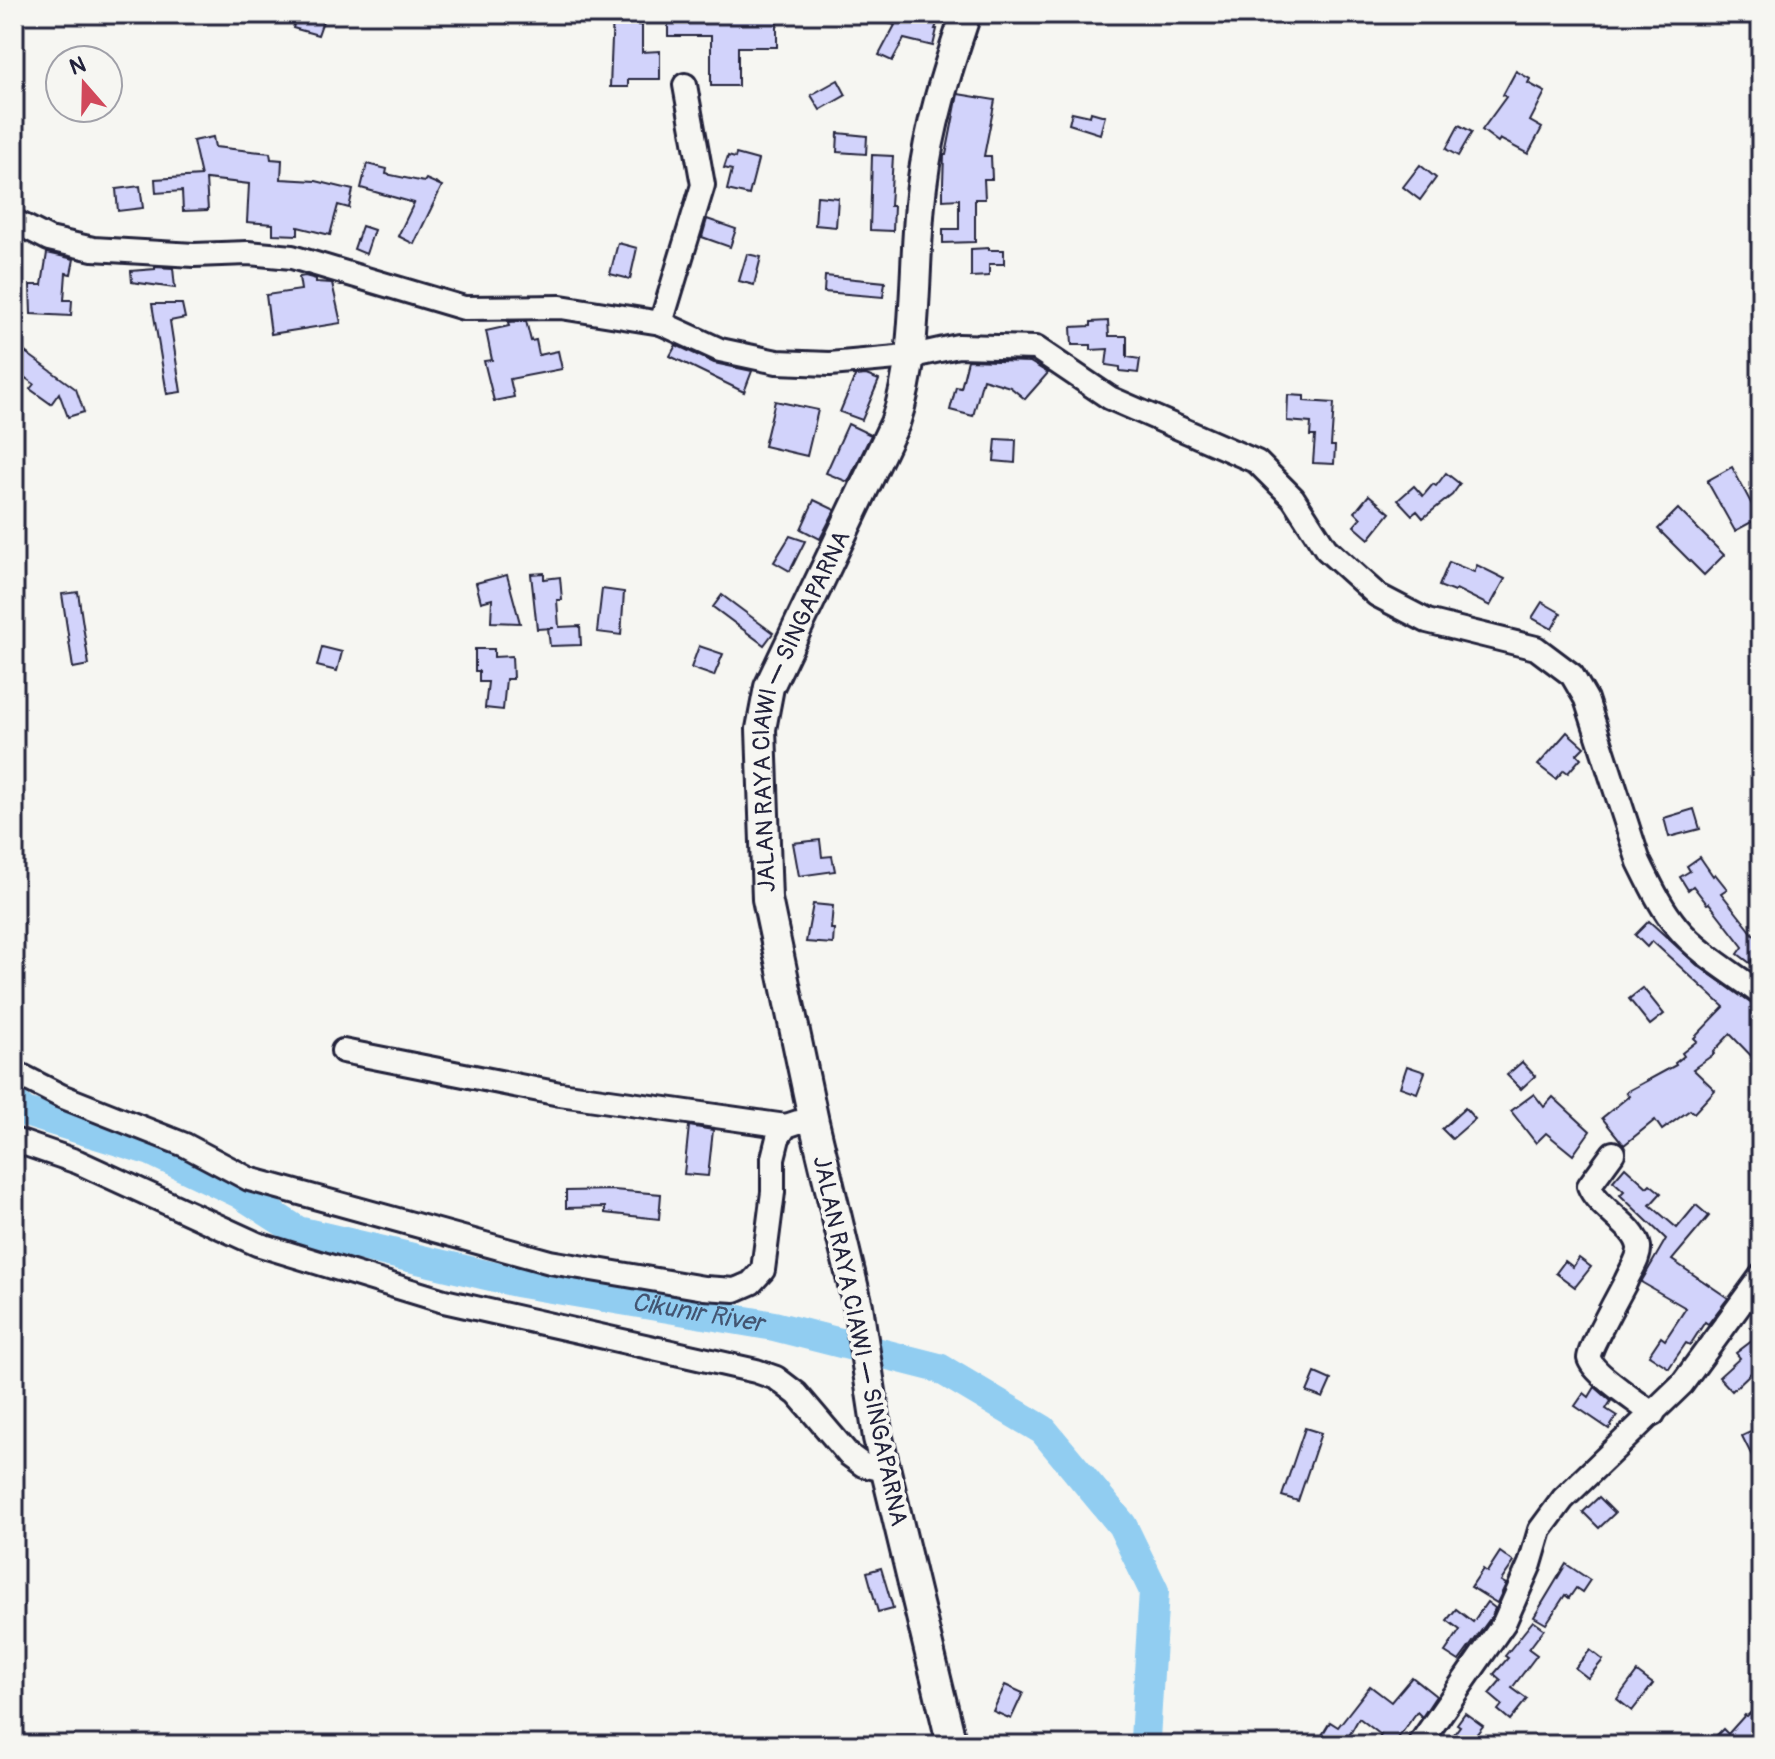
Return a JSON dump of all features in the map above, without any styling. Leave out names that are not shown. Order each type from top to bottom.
[{"type":"main road","name":"JALAN RAYA CIAWI — SINGAPARNA","points":[[952,1745],[878,1438],[858,1306],[800,1124],[767,899],[761,729],[769,687],[895,423],[906,390],[928,146],[942,84],[966,14]]},
{"type":"street","points":[[661,323],[703,185],[685,85]]},
{"type":"street","points":[[14,221],[49,239],[93,249],[292,257],[464,308],[561,307],[661,323],[720,350],[777,362],[830,364],[908,357],[958,346],[1036,348],[1110,398],[1257,462],[1293,498],[1326,549],[1377,595],[1427,621],[1536,648],[1561,664],[1572,675],[1586,699],[1639,862],[1651,887],[1676,926],[1692,943],[1761,994]]},
{"type":"street","points":[[343,1051],[560,1094],[800,1124]]},
{"type":"street","points":[[14,1072],[73,1101],[185,1145],[249,1179],[550,1262],[704,1288],[735,1290],[751,1283],[763,1270],[773,1192],[773,1158],[778,1138],[800,1124]]},
{"type":"street","points":[[14,1140],[78,1162],[257,1244],[444,1301],[776,1378],[797,1394],[848,1454],[863,1465],[885,1470]]},
{"type":"street","points":[[1613,1153],[1589,1186],[1596,1198],[1636,1239],[1639,1253],[1607,1321],[1592,1345],[1590,1362],[1653,1414]]},
{"type":"street","points":[[1419,1745],[1504,1623],[1547,1518],[1682,1384],[1761,1276]]},
{"type":"building","points":[[297,14],[324,18],[318,35],[293,28]]},
{"type":"building","points":[[613,14],[628,14],[628,25],[642,25],[642,52],[660,51],[660,79],[628,79],[628,87],[610,87]]},
{"type":"building","points":[[705,14],[777,14],[777,47],[738,47],[738,86],[711,86],[711,36],[668,36],[668,23],[705,23]]},
{"type":"building","points":[[869,14],[941,14],[933,46],[904,39],[892,61],[879,55],[895,25],[869,17]]},
{"type":"building","points":[[1516,71],[1530,79],[1528,83],[1545,92],[1530,121],[1542,128],[1528,154],[1500,139],[1498,142],[1482,130],[1506,97],[1503,95]]},
{"type":"building","points":[[838,80],[846,95],[820,110],[811,95]]},
{"type":"building","points":[[958,94],[995,100],[984,156],[991,156],[992,179],[984,179],[985,199],[975,199],[975,242],[943,243],[943,229],[959,229],[959,199],[943,200],[944,155]]},
{"type":"building","points":[[1072,112],[1105,116],[1100,134],[1069,124]]},
{"type":"building","points":[[1459,125],[1472,132],[1458,156],[1446,149]]},
{"type":"building","points":[[838,133],[867,136],[866,154],[837,152]]},
{"type":"building","points":[[213,137],[215,147],[270,153],[271,159],[282,160],[281,179],[316,181],[353,190],[349,208],[338,205],[330,235],[298,227],[298,235],[273,234],[273,224],[247,222],[249,184],[206,179],[208,210],[183,211],[182,191],[156,193],[155,179],[201,176],[193,141]]},
{"type":"building","points":[[736,154],[758,160],[749,195],[727,190],[732,170],[724,168],[728,156],[735,158]]},
{"type":"building","points":[[872,155],[893,156],[890,206],[894,206],[893,231],[870,230]]},
{"type":"building","points":[[367,164],[387,169],[386,174],[424,182],[426,179],[442,186],[414,244],[398,236],[414,203],[361,188]]},
{"type":"building","points":[[1420,165],[1436,178],[1420,200],[1403,187]]},
{"type":"building","points":[[140,186],[143,208],[118,211],[116,189]]},
{"type":"building","points":[[817,196],[838,198],[836,227],[815,225]]},
{"type":"building","points":[[707,219],[736,229],[730,247],[702,237]]},
{"type":"building","points":[[362,226],[374,230],[366,254],[354,249]]},
{"type":"building","points":[[618,243],[637,248],[630,279],[610,274]]},
{"type":"building","points":[[971,249],[1004,250],[1004,264],[989,264],[989,276],[971,277]]},
{"type":"building","points":[[47,253],[74,259],[71,274],[66,273],[64,300],[72,300],[71,316],[31,314],[30,285],[42,285]]},
{"type":"building","points":[[747,254],[761,257],[754,285],[739,281]]},
{"type":"building","points":[[173,268],[175,288],[132,282],[131,271]]},
{"type":"building","points":[[825,276],[885,282],[883,297],[824,292]]},
{"type":"building","points":[[299,277],[316,279],[316,282],[332,283],[341,323],[271,334],[266,295],[301,290]]},
{"type":"building","points":[[152,304],[182,304],[185,318],[170,321],[181,392],[167,394]]},
{"type":"building","points":[[526,321],[531,341],[536,340],[539,355],[558,351],[562,369],[510,379],[514,397],[494,401],[484,361],[492,360],[486,331],[509,326],[508,322]]},
{"type":"building","points":[[1108,321],[1109,336],[1127,336],[1127,357],[1140,359],[1138,373],[1120,371],[1120,367],[1106,365],[1108,349],[1091,350],[1091,345],[1072,345],[1071,327]]},
{"type":"building","points":[[14,344],[76,389],[84,412],[68,417],[59,393],[51,404],[30,389],[34,384],[14,370]]},
{"type":"building","points":[[676,345],[714,363],[752,371],[744,392],[670,356]]},
{"type":"building","points":[[968,360],[1030,362],[1048,373],[1025,399],[1010,387],[983,379],[973,416],[950,410],[956,387],[961,388]]},
{"type":"building","points":[[866,375],[879,380],[862,420],[840,412],[855,376]]},
{"type":"building","points":[[1288,395],[1304,396],[1304,401],[1334,403],[1331,446],[1335,446],[1334,464],[1313,463],[1315,436],[1310,436],[1311,423],[1287,421]]},
{"type":"building","points":[[775,401],[818,410],[807,456],[764,446]]},
{"type":"building","points":[[848,424],[871,435],[848,482],[826,473]]},
{"type":"building","points":[[996,439],[1016,440],[1015,463],[994,461]]},
{"type":"building","points":[[1732,467],[1759,518],[1735,531],[1707,481]]},
{"type":"building","points":[[1446,473],[1460,484],[1452,495],[1423,518],[1417,511],[1412,515],[1398,500],[1414,486],[1423,496]]},
{"type":"building","points":[[1369,495],[1390,513],[1369,539],[1354,526],[1361,518],[1355,512]]},
{"type":"building","points":[[814,500],[835,510],[820,539],[801,529]]},
{"type":"building","points":[[1678,509],[1724,555],[1704,575],[1658,529]]},
{"type":"building","points":[[790,536],[805,541],[790,571],[774,562]]},
{"type":"building","points":[[1449,562],[1474,572],[1477,565],[1505,579],[1490,606],[1456,589],[1454,592],[1439,586]]},
{"type":"building","points":[[544,573],[544,579],[560,577],[562,600],[557,600],[559,627],[580,626],[581,645],[550,646],[548,628],[537,629],[531,574]]},
{"type":"building","points":[[507,575],[520,623],[491,622],[492,599],[481,602],[476,583]]},
{"type":"building","points":[[602,589],[624,592],[621,635],[597,632]]},
{"type":"building","points":[[78,592],[89,665],[73,668],[62,594]]},
{"type":"building","points":[[722,595],[773,633],[764,645],[713,607]]},
{"type":"building","points":[[1542,602],[1561,613],[1552,629],[1532,618]]},
{"type":"building","points":[[699,646],[723,654],[714,676],[691,668]]},
{"type":"building","points":[[322,647],[342,652],[337,671],[317,666]]},
{"type":"building","points":[[475,649],[494,649],[494,657],[512,656],[513,679],[506,679],[503,710],[485,708],[488,682],[479,682],[479,671],[475,671]]},
{"type":"building","points":[[1567,732],[1584,747],[1577,754],[1581,758],[1568,773],[1564,770],[1556,779],[1538,765]]},
{"type":"building","points":[[1694,809],[1700,829],[1669,837],[1664,818]]},
{"type":"building","points":[[820,840],[822,857],[832,856],[835,871],[799,876],[793,843]]},
{"type":"building","points":[[1700,857],[1727,889],[1721,893],[1761,944],[1750,963],[1738,954],[1743,947],[1709,903],[1693,886],[1688,890],[1680,877],[1690,871],[1687,866]]},
{"type":"building","points":[[813,904],[833,906],[833,944],[806,942]]},
{"type":"building","points":[[1649,921],[1697,965],[1761,1013],[1761,1066],[1730,1034],[1714,1054],[1693,1069],[1715,1090],[1694,1113],[1690,1110],[1662,1130],[1655,1120],[1624,1145],[1602,1118],[1629,1096],[1626,1092],[1676,1065],[1684,1056],[1682,1053],[1697,1041],[1694,1038],[1724,1007],[1652,941],[1647,947],[1635,935]]},
{"type":"building","points":[[1643,988],[1664,1014],[1650,1025],[1629,999]]},
{"type":"building","points":[[1522,1062],[1535,1076],[1521,1089],[1507,1075]]},
{"type":"building","points":[[1407,1066],[1425,1072],[1417,1093],[1400,1087]]},
{"type":"building","points":[[1534,1094],[1544,1107],[1553,1097],[1590,1131],[1573,1155],[1546,1133],[1536,1143],[1511,1111]]},
{"type":"building","points":[[1465,1108],[1475,1119],[1452,1139],[1442,1129]]},
{"type":"building","points":[[689,1126],[713,1130],[708,1176],[684,1174]]},
{"type":"building","points":[[1625,1167],[1647,1187],[1650,1184],[1661,1193],[1650,1205],[1677,1228],[1696,1205],[1709,1216],[1672,1260],[1728,1298],[1708,1324],[1705,1322],[1690,1345],[1686,1343],[1669,1368],[1649,1355],[1661,1337],[1665,1340],[1686,1308],[1641,1282],[1666,1239],[1620,1195],[1624,1191],[1613,1181]]},
{"type":"building","points":[[613,1190],[661,1194],[659,1219],[605,1213],[605,1207],[566,1208],[566,1191]]},
{"type":"building","points":[[1579,1258],[1591,1267],[1575,1287],[1556,1273],[1565,1261],[1573,1267]]},
{"type":"building","points":[[1761,1334],[1761,1381],[1753,1371],[1732,1391],[1719,1377],[1740,1358],[1736,1353]]},
{"type":"building","points":[[1315,1373],[1331,1380],[1323,1398],[1307,1392]]},
{"type":"building","points":[[1595,1387],[1611,1401],[1606,1409],[1617,1416],[1609,1429],[1575,1406],[1584,1393],[1589,1397]]},
{"type":"building","points":[[1761,1427],[1761,1474],[1742,1436]]},
{"type":"building","points":[[1305,1428],[1321,1433],[1298,1501],[1282,1496]]},
{"type":"building","points":[[1599,1497],[1615,1513],[1599,1528],[1583,1512]]},
{"type":"building","points":[[1500,1552],[1514,1562],[1501,1581],[1506,1584],[1497,1603],[1471,1587],[1483,1569],[1487,1572]]},
{"type":"building","points":[[1566,1564],[1590,1580],[1582,1592],[1576,1588],[1569,1598],[1565,1595],[1546,1624],[1534,1617]]},
{"type":"building","points":[[881,1568],[893,1608],[878,1612],[867,1572]]},
{"type":"building","points":[[1487,1602],[1495,1608],[1492,1616],[1459,1661],[1445,1652],[1460,1630],[1447,1620],[1456,1609],[1473,1622]]},
{"type":"building","points":[[1533,1621],[1544,1629],[1529,1649],[1537,1655],[1512,1688],[1527,1699],[1510,1720],[1498,1710],[1502,1705],[1489,1694],[1501,1680],[1494,1674]]},
{"type":"building","points":[[1590,1650],[1603,1660],[1588,1678],[1575,1668]]},
{"type":"building","points":[[1637,1672],[1653,1684],[1632,1711],[1617,1699]]},
{"type":"building","points":[[1412,1677],[1436,1696],[1422,1717],[1417,1712],[1393,1745],[1378,1740],[1381,1735],[1359,1718],[1344,1745],[1316,1745],[1330,1722],[1338,1727],[1370,1686],[1391,1702]]},
{"type":"building","points":[[1005,1685],[1023,1693],[1011,1719],[993,1711]]},
{"type":"building","points":[[1761,1703],[1761,1729],[1747,1745],[1707,1745],[1723,1729],[1728,1734]]},
{"type":"building","points":[[1465,1713],[1483,1726],[1468,1745],[1446,1745],[1460,1726],[1457,1724]]},
{"type":"waterway","name":"Cikunir River","points":[[14,1103],[25,1112],[151,1151],[239,1193],[298,1231],[516,1282],[774,1326],[939,1368],[1043,1430],[1122,1525],[1154,1591],[1145,1739],[1148,1745]]}]
